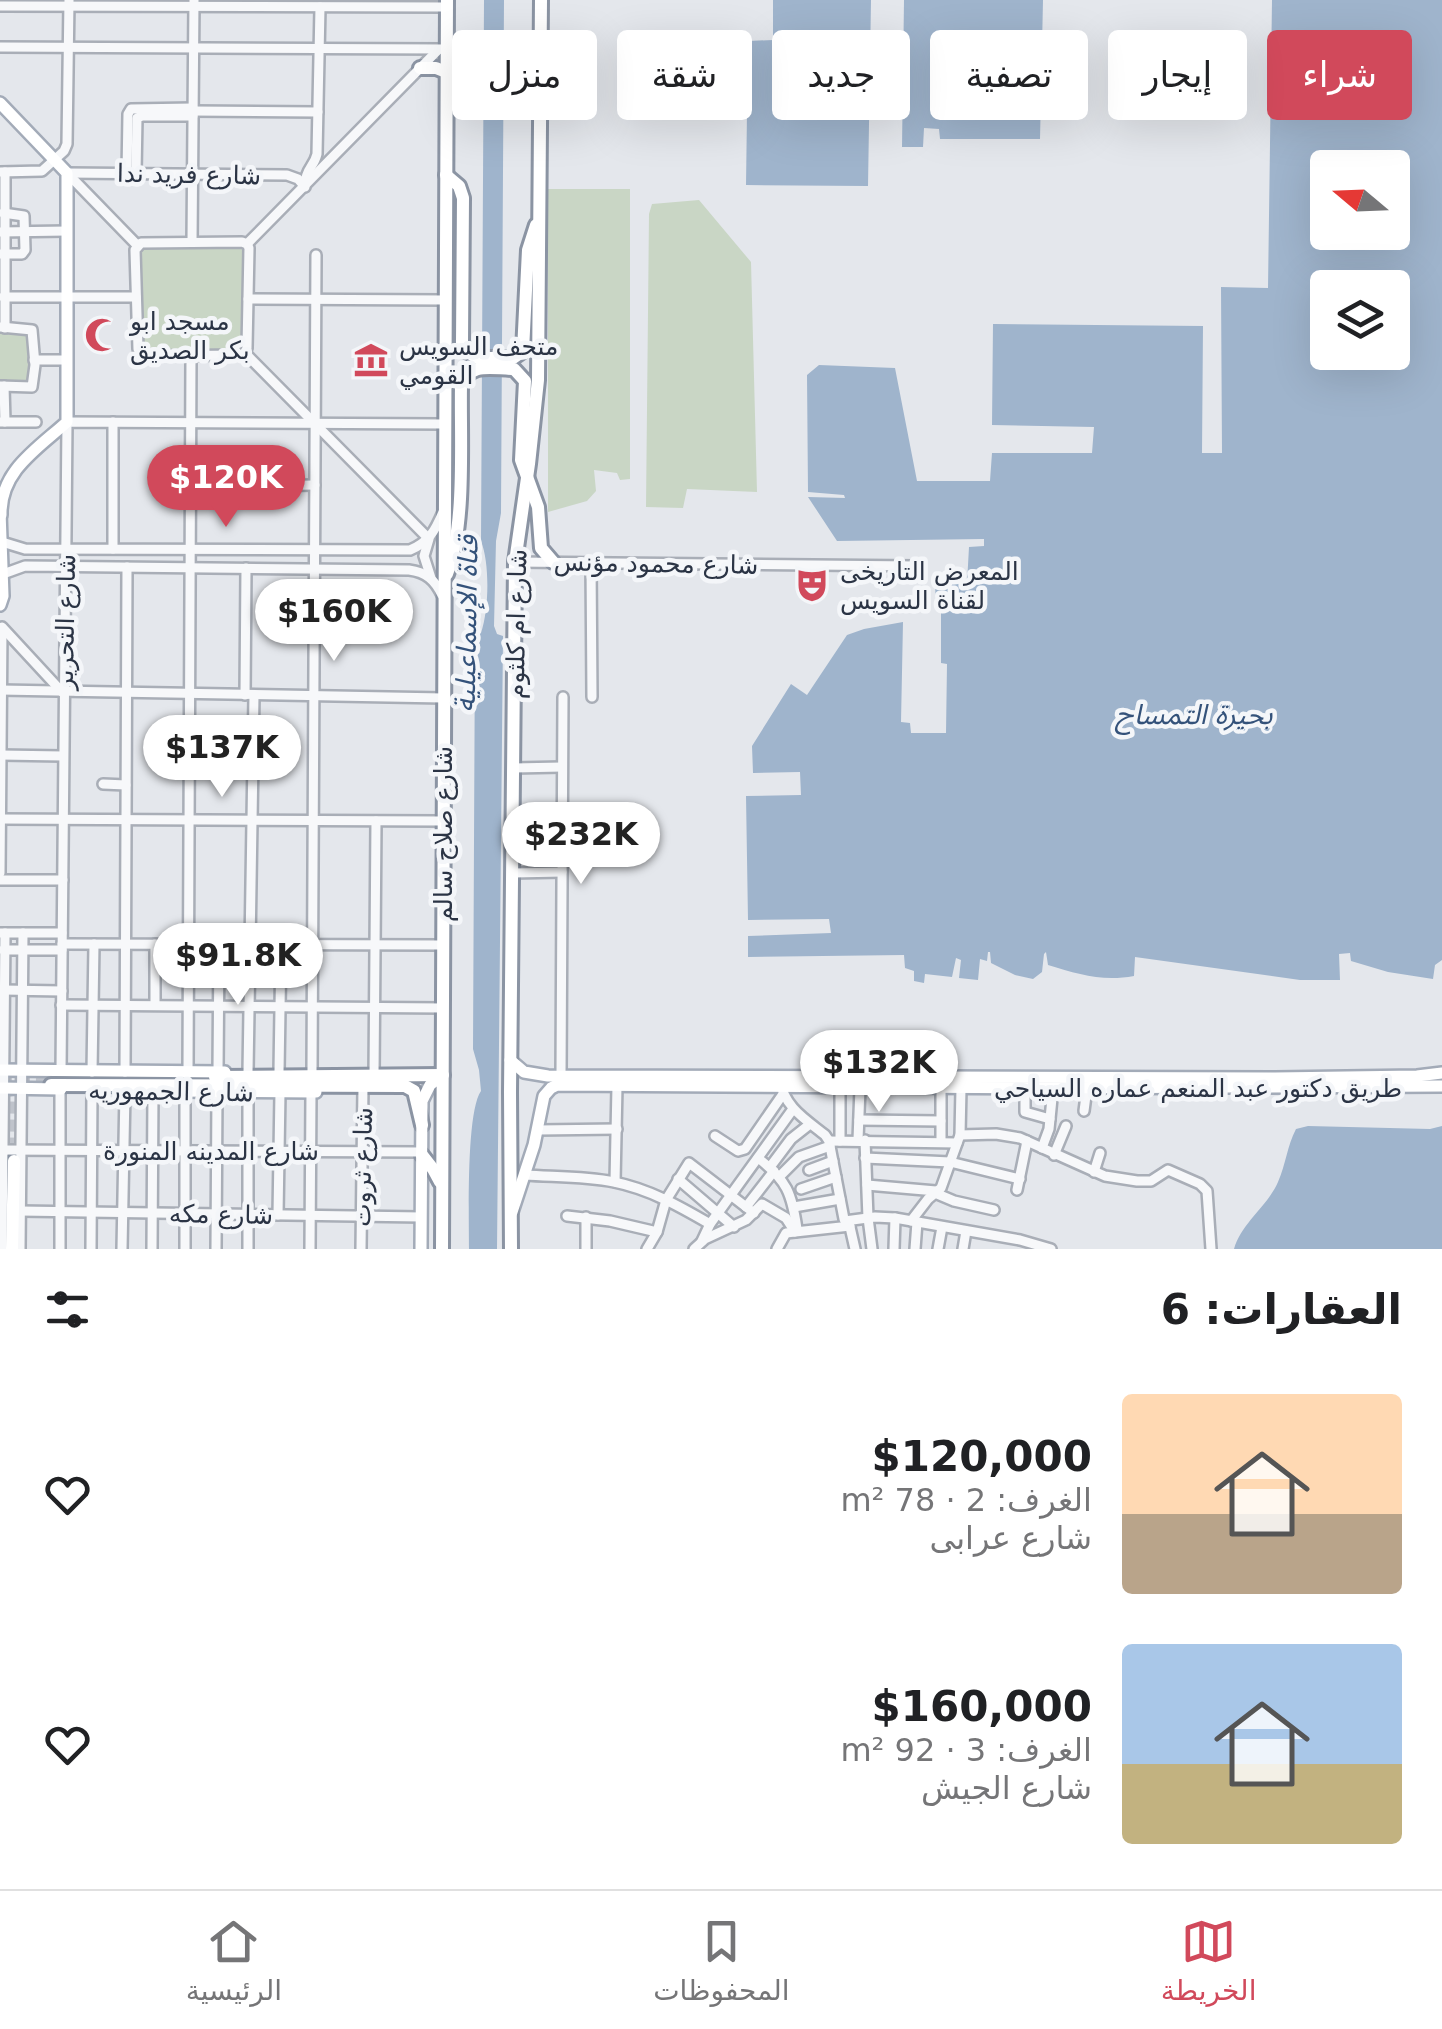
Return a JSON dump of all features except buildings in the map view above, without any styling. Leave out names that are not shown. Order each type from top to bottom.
[{"type":"highway","name":"شارع ام كلثوم","points":[[512,1249],[515,562],[538,380],[541,0]]},
{"type":"highway","name":"شارع صلاح سالم","points":[[439,4],[446,72],[444,510],[439,587],[443,698],[442,1249]]},
{"type":"highway","points":[[420,68],[446,72]]},
{"type":"highway","points":[[446,174],[459,186],[462,198],[462,343],[477,363]]},
{"type":"highway","points":[[513,364],[525,346],[528,250],[540,218]]},
{"type":"highway","points":[[439,587],[453,556],[457,530],[462,386],[477,363],[513,364]]},
{"type":"highway","points":[[513,364],[524,382],[522,466],[538,506],[540,548],[553,562]]},
{"type":"highway","name":"شارع الجمهوريه","points":[[51,1081],[368,1081],[442,1076]]},
{"type":"highway","name":"شارع الجمهوريه","points":[[368,1081],[411,1088],[422,1126]]},
{"type":"highway","points":[[422,1153],[442,1191]]},
{"type":"highway","points":[[12,1249],[17,1156]]},
{"type":"main road","points":[[0,103],[67,173]]},
{"type":"main road","name":"شارع التحرير","points":[[67,173],[67,422]]},
{"type":"main road","points":[[0,478],[17,468],[67,422]]},
{"type":"main road","points":[[0,605],[3,492],[17,468]]},
{"type":"main road","name":"طريق دكتور عبد المنعم عماره السياحي","points":[[510,1060],[530,1075],[840,1088],[1442,1086]]},
{"type":"main road","name":"شارع الجمهوريه","points":[[2,1070],[21,1070],[51,1081],[92,1090],[331,1092],[339,1081],[329,1073],[312,1072],[92,1072],[51,1081],[21,1089],[2,1088]]},
{"type":"main road","name":"طريق دكتور عبد المنعم عماره السياحي","points":[[510,1216],[538,1130],[542,1100],[550,1088],[561,1085],[781,1086],[1442,1074]]},
{"type":"main road","points":[[421,1249],[424,1094],[442,1076]]},
{"type":"street","points":[[36,422],[2,422],[2,386],[34,386],[32,330],[2,328],[3,172],[39,172],[64,151],[68,140],[69,3]]},
{"type":"street","points":[[192,242],[194,4]]},
{"type":"street","points":[[0,6],[439,4]]},
{"type":"street","points":[[305,187],[306,172],[317,157],[320,7]]},
{"type":"street","points":[[0,47],[442,49]]},
{"type":"street","points":[[429,539],[245,353],[141,354],[135,250],[142,242],[247,244],[442,49]]},
{"type":"street","points":[[132,173],[139,116],[318,112]]},
{"type":"street","points":[[67,173],[137,245]]},
{"type":"street","name":"شارع فريد ندا","points":[[67,173],[287,175],[298,178],[305,187]]},
{"type":"street","points":[[2,254],[23,253],[25,232],[24,216],[3,214]]},
{"type":"street","points":[[2,232],[67,231]]},
{"type":"street","points":[[245,353],[247,244]]},
{"type":"street","points":[[312,1072],[316,255]]},
{"type":"street","points":[[2,297],[136,298]]},
{"type":"street","points":[[248,299],[445,300]]},
{"type":"street","points":[[188,1072],[191,355]]},
{"type":"street","points":[[34,360],[66,360]]},
{"type":"street","points":[[67,422],[444,424]]},
{"type":"street","name":"شارع التحرير","points":[[60,1249],[60,1150],[51,1081],[62,1005],[67,422]]},
{"type":"street","points":[[113,422],[113,549]]},
{"type":"street","points":[[190,487],[316,485]]},
{"type":"street","points":[[439,587],[424,562],[429,539],[444,510]]},
{"type":"street","points":[[2,542],[19,548],[66,549],[410,550],[429,539]]},
{"type":"street","points":[[410,550],[416,560],[413,570]]},
{"type":"street","name":"شارع محمود مؤنس","points":[[515,562],[917,566]]},
{"type":"street","points":[[592,562],[592,698]]},
{"type":"street","points":[[3,574],[24,566],[413,570],[439,587]]},
{"type":"street","points":[[125,1072],[127,567]]},
{"type":"street","points":[[246,568],[254,820],[248,1072]]},
{"type":"street","points":[[1,627],[64,693]]},
{"type":"street","points":[[1,627],[0,876],[63,880]]},
{"type":"street","points":[[1,690],[443,698]]},
{"type":"street","points":[[561,1076],[563,697]]},
{"type":"street","points":[[0,755],[63,756]]},
{"type":"street","points":[[514,768],[562,768]]},
{"type":"street","points":[[103,784],[126,785]]},
{"type":"street","points":[[0,819],[443,820]]},
{"type":"street","name":"شارع ثروت","points":[[361,1249],[362,1152],[374,1007],[376,820]]},
{"type":"street","points":[[514,872],[562,872]]},
{"type":"street","points":[[2,1249],[2,933],[94,944],[443,945]]},
{"type":"street","points":[[20,1249],[17,1156],[23,933]]},
{"type":"street","points":[[2,950],[62,942]]},
{"type":"street","points":[[92,1072],[94,944]]},
{"type":"street","points":[[155,944],[155,1005]]},
{"type":"street","points":[[218,1072],[219,944]]},
{"type":"street","points":[[279,1072],[281,944]]},
{"type":"street","points":[[2,990],[62,991]]},
{"type":"street","points":[[62,1005],[443,1008]]},
{"type":"street","points":[[615,1182],[617,1086]]},
{"type":"street","points":[[781,1086],[792,1109],[833,1143]]},
{"type":"street","points":[[715,1136],[738,1151],[746,1149],[781,1086]]},
{"type":"street","points":[[840,1088],[833,1161],[855,1249]]},
{"type":"street","points":[[860,1088],[859,1120],[872,1249]]},
{"type":"street","points":[[941,1088],[941,1142]]},
{"type":"street","points":[[915,1249],[914,1222],[937,1192],[959,1139],[960,1088]]},
{"type":"street","points":[[1025,1088],[1025,1112],[1050,1119]]},
{"type":"street","points":[[1042,1148],[1053,1088]]},
{"type":"street","points":[[1084,1111],[1086,1088]]},
{"type":"street","points":[[92,1090],[92,1249]]},
{"type":"street","points":[[122,1249],[125,1090]]},
{"type":"street","points":[[152,1091],[152,1249]]},
{"type":"street","points":[[185,1092],[185,1249]]},
{"type":"street","points":[[216,1249],[217,1092]]},
{"type":"street","points":[[248,1092],[248,1249]]},
{"type":"street","points":[[278,1215],[280,1092]]},
{"type":"street","points":[[310,1249],[311,1092]]},
{"type":"street","points":[[701,1243],[717,1213],[792,1109]]},
{"type":"street","points":[[859,1120],[941,1121]]},
{"type":"street","points":[[701,1243],[746,1220],[791,1139],[810,1124]]},
{"type":"street","points":[[1054,1155],[1066,1126]]},
{"type":"street","points":[[538,1130],[617,1129]]},
{"type":"street","points":[[774,1171],[833,1143],[941,1142],[1004,1134],[1027,1140],[1094,1172],[1151,1181],[1168,1170],[1200,1184],[1208,1194],[1210,1249]]},
{"type":"street","points":[[865,1158],[950,1162],[1018,1185],[1027,1140]]},
{"type":"street","name":"شارع المدينه المنورة","points":[[2,1150],[17,1156],[60,1150],[422,1153]]},
{"type":"street","points":[[1094,1172],[1100,1153]]},
{"type":"street","points":[[758,1158],[788,1188],[796,1232]]},
{"type":"street","points":[[808,1170],[833,1161]]},
{"type":"street","points":[[647,1249],[657,1232],[666,1200],[689,1163],[750,1210]]},
{"type":"street","points":[[525,1175],[615,1182],[666,1200],[710,1224]]},
{"type":"street","points":[[801,1189],[836,1177]]},
{"type":"street","points":[[678,1179],[734,1227]]},
{"type":"street","points":[[866,1185],[937,1192],[954,1201],[994,1210]]},
{"type":"street","points":[[794,1207],[840,1199]]},
{"type":"street","points":[[750,1210],[765,1204],[788,1220],[796,1232]]},
{"type":"street","name":"شارع مكه","points":[[20,1211],[421,1217]]},
{"type":"street","points":[[567,1216],[657,1232]]},
{"type":"street","points":[[586,1217],[586,1249]]},
{"type":"street","points":[[777,1249],[784,1234],[868,1218],[942,1226],[1050,1249]]},
{"type":"street","points":[[894,1249],[895,1218]]},
{"type":"street","points":[[938,1249],[942,1226]]},
{"type":"street","points":[[962,1249],[966,1231]]},
{"type":"street","points":[[701,1243],[715,1249]]},
{"type":"green space","points":[[548,189],[630,189],[630,479],[620,480],[617,473],[594,470],[596,491],[587,501],[548,512]]},
{"type":"green space","points":[[699,200],[751,262],[757,492],[687,489],[683,508],[646,507],[649,214],[652,204]]},
{"type":"green space","points":[[244,245],[245,351],[139,352],[139,247]]},
{"type":"green space","points":[[0,327],[30,329],[34,386],[0,386]]},
{"type":"water","points":[[484,0],[504,0],[504,30],[484,30]]},
{"type":"water","points":[[773,0],[871,0],[871,30],[773,30]]},
{"type":"water","points":[[904,0],[1043,0],[1042,30],[930,30],[930,120],[1040,120],[1040,139],[940,139],[939,129],[924,128],[923,147],[902,147],[902,120],[910,120],[910,30],[904,30]]},
{"type":"water","name":"بحيرة التمساح","points":[[1272,0],[1442,0],[1442,960],[1435,965],[1433,979],[1351,961],[1350,953],[1339,954],[1340,980],[1300,980],[1135,957],[1134,976],[1101,978],[1048,965],[1046,952],[1042,972],[1033,979],[991,963],[988,952],[987,961],[980,959],[978,980],[959,978],[961,960],[956,958],[952,977],[925,974],[924,983],[914,981],[914,971],[905,968],[904,955],[748,957],[748,936],[831,933],[829,919],[748,920],[746,796],[801,795],[800,772],[753,773],[752,746],[791,684],[807,695],[847,635],[903,622],[901,722],[910,723],[911,733],[946,733],[947,664],[941,663],[941,606],[936,605],[935,584],[967,583],[969,547],[984,546],[984,539],[837,541],[808,497],[845,498],[808,492],[807,375],[819,365],[895,368],[917,481],[990,481],[992,453],[1092,453],[1094,427],[992,425],[993,324],[1203,326],[1202,453],[1222,453],[1221,287],[1268,288],[1270,120],[1412,120],[1412,30],[1272,30]]},
{"type":"water","points":[[772,40],[772,120],[869,120],[868,186],[746,185],[747,120],[752,120],[752,41]]},
{"type":"water","points":[[483,120],[503,120],[501,513],[496,541],[494,626],[497,634],[503,636],[497,1249],[469,1249],[471,1142],[481,1091],[473,1049],[475,635],[481,633],[484,623],[487,587],[481,541]]},
{"type":"water","points":[[1442,1126],[1442,1249],[1234,1249],[1278,1182],[1296,1129]]},
{"type":"tunnel","points":[[0,1076],[52,1077]]},
{"type":"tunnel","points":[[12,1084],[14,1161]]},
{"type":"place","name":"مسجد ابو بكر الصديق","points":[[102,335]]},
{"type":"place","name":"متحف السويس القومي","points":[[371,360]]},
{"type":"place","name":"المعرض التاريخى لقناة السويس","points":[[812,585]]},
{"type":"water label","name":"قناة الإسماعيلية","points":[[466,624]]}]
